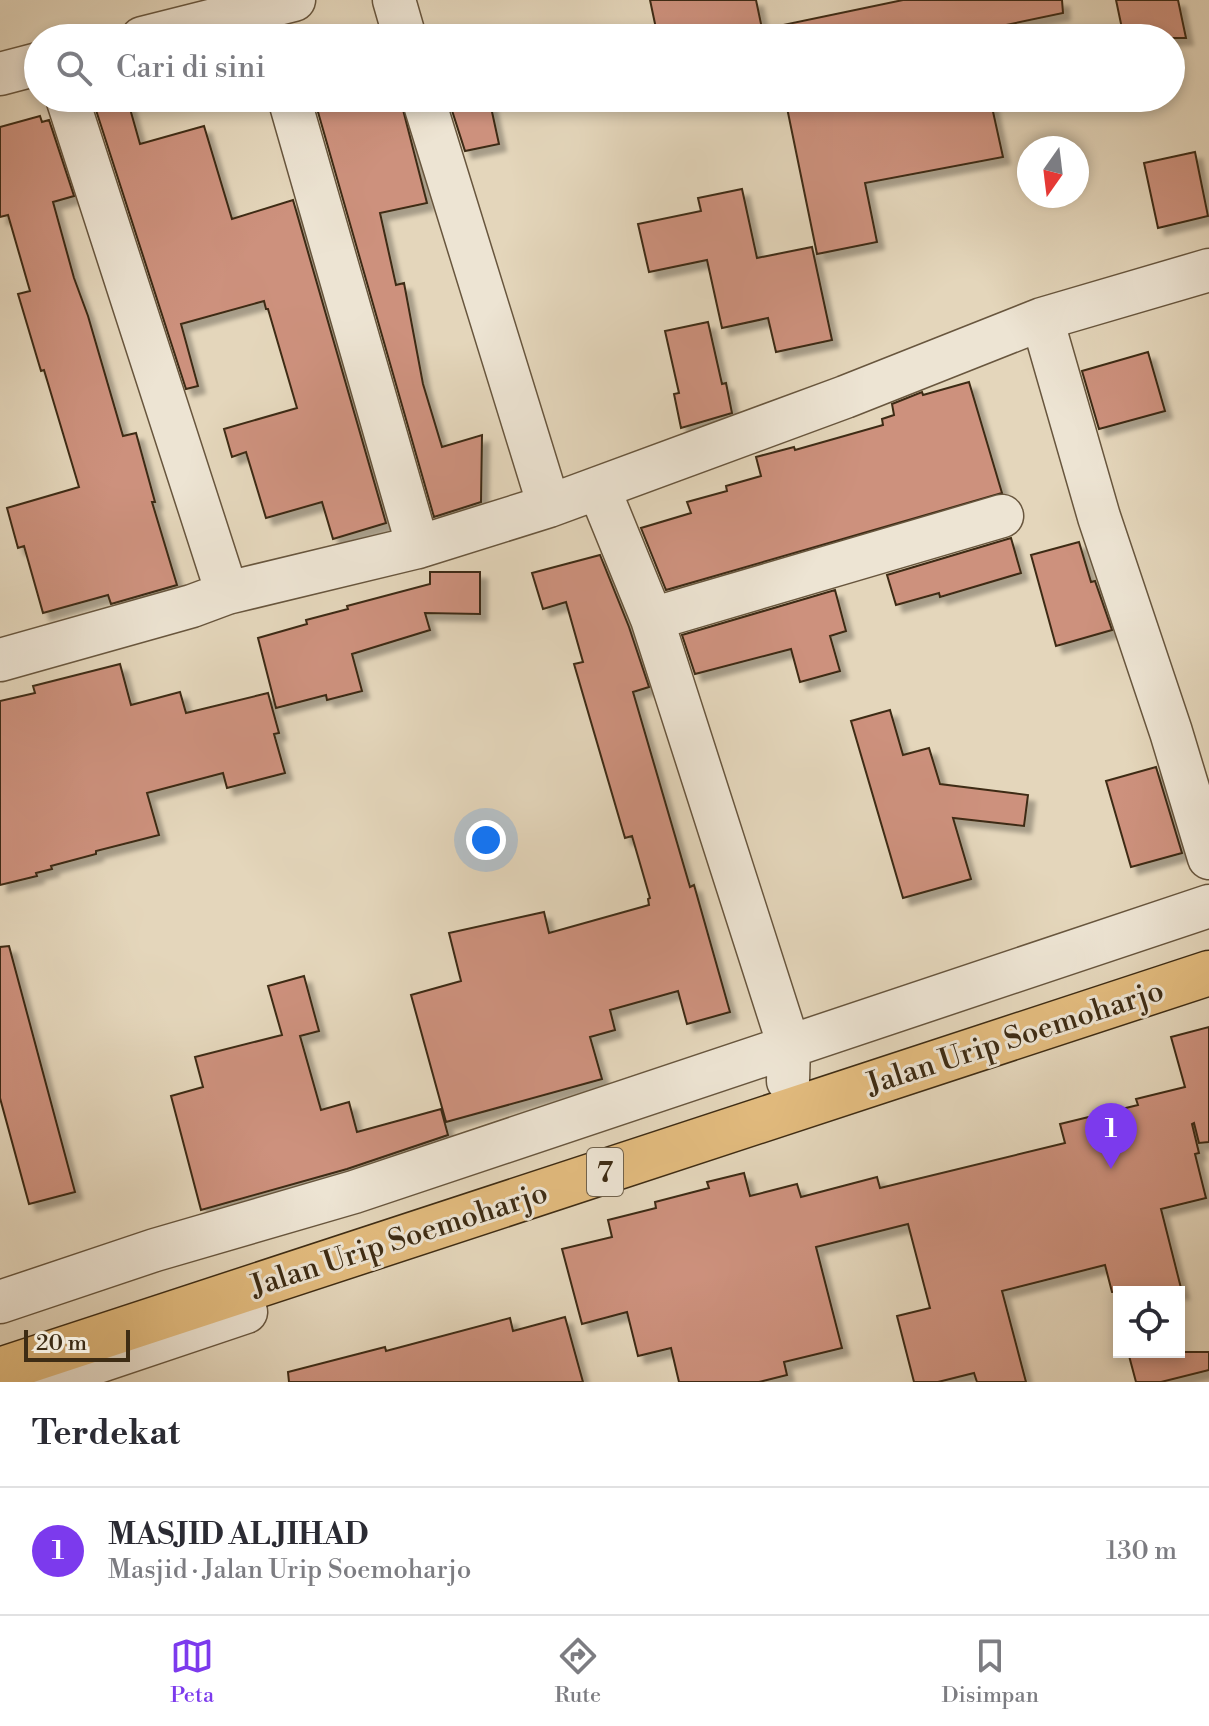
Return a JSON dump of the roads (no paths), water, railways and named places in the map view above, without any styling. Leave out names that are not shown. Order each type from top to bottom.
[{"type":"highway","name":"Jalan Urip Soemoharjo","points":[[0,1339],[788,1064],[1209,945]]},
{"type":"highway","name":"Jalan Urip Soemoharjo","points":[[0,1370],[60,1371],[135,1353],[1209,973]]},
{"type":"street","points":[[394,0],[401,24]]},
{"type":"street","points":[[224,24],[276,15]]},
{"type":"street","points":[[0,74],[24,68]]},
{"type":"street","points":[[72,112],[227,593]]},
{"type":"street","points":[[293,112],[418,547]]},
{"type":"street","points":[[427,112],[549,506]]},
{"type":"street","points":[[0,660],[192,606],[227,593],[418,547],[549,506],[845,397],[1042,319],[1209,270]]},
{"type":"street","points":[[1042,319],[1099,517],[1171,732],[1209,858]]},
{"type":"street","points":[[599,489],[652,619],[788,1064]]},
{"type":"street","points":[[652,619],[1002,516]]},
{"type":"street","points":[[0,1302],[155,1250],[788,1064],[1209,906]]},
{"type":"street","points":[[135,1353],[1209,993]]},
{"type":"place","name":"MASJID AL JIHAD","points":[[1111,1169]]}]
